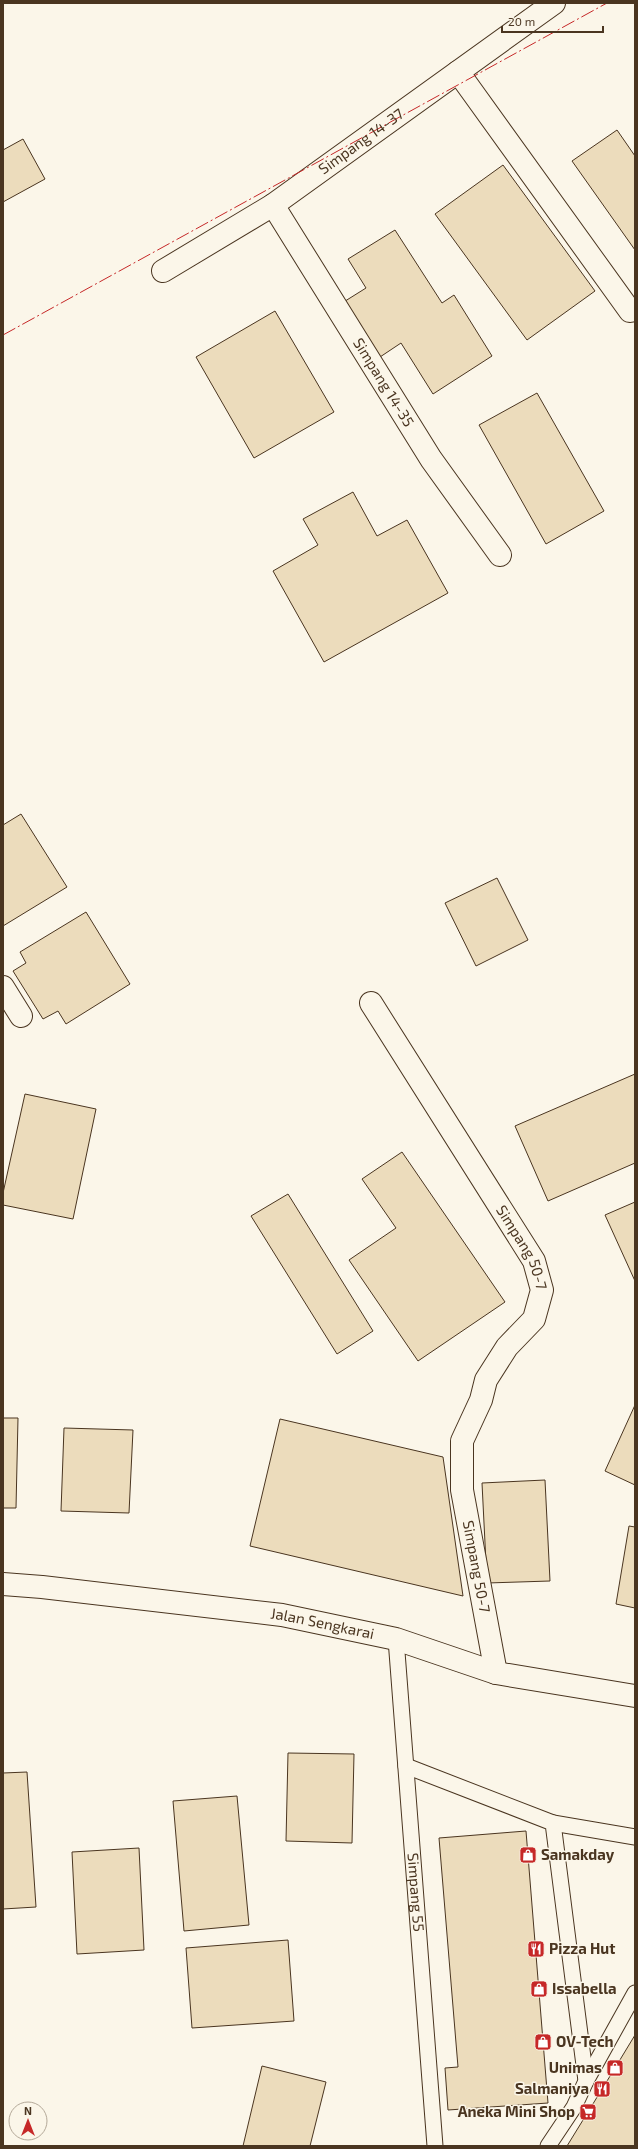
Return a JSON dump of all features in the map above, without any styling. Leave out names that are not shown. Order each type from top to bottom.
[{"type":"street","name":"Simpang 14-37","points":[[164,272],[273,205],[554,3]]},
{"type":"street","points":[[458,72],[630,310]]},
{"type":"street","name":"Simpang 14-35","points":[[273,205],[431,460],[500,555]]},
{"type":"street","points":[[3,987],[21,1016]]},
{"type":"street","name":"Simpang 50-7","points":[[370,1003],[534,1262],[542,1290],[534,1319],[507,1347],[486,1380],[481,1400],[462,1440],[462,1490],[496,1673]]},
{"type":"street","name":"Jalan Sengkarai","points":[[3,1584],[42,1587],[282,1615],[396,1639],[496,1673],[635,1696]]},
{"type":"lane","name":"Simpang 55","points":[[396,1639],[435,2146]]},
{"type":"lane","points":[[406,1766],[553,1823],[635,1837]]},
{"type":"lane","points":[[553,1823],[586,2081]]},
{"type":"lane","points":[[548,2146],[574,2107],[586,2081],[635,1993]]},
{"type":"building","points":[[617,130],[635,156],[635,250],[572,161]]},
{"type":"building","points":[[23,139],[45,179],[3,202],[3,150]]},
{"type":"building","points":[[503,165],[595,291],[527,340],[435,214]]},
{"type":"building","points":[[395,230],[442,303],[454,295],[492,356],[433,394],[401,343],[377,359],[342,303],[366,288],[348,259]]},
{"type":"building","points":[[275,311],[334,412],[254,458],[196,357]]},
{"type":"building","points":[[537,393],[604,511],[546,544],[479,425]]},
{"type":"building","points":[[353,492],[377,536],[407,520],[448,593],[324,662],[273,571],[318,545],[303,519]]},
{"type":"building","points":[[21,814],[67,887],[3,926],[3,825]]},
{"type":"building","points":[[497,878],[528,940],[476,966],[445,903]]},
{"type":"building","points":[[86,912],[130,984],[66,1024],[58,1011],[43,1019],[13,971],[26,963],[20,952]]},
{"type":"building","points":[[635,1074],[635,1163],[548,1201],[515,1126]]},
{"type":"building","points":[[25,1094],[96,1109],[73,1219],[3,1205],[3,1193]]},
{"type":"building","points":[[402,1152],[505,1302],[418,1361],[349,1260],[396,1228],[362,1179]]},
{"type":"building","points":[[288,1194],[373,1331],[337,1354],[251,1216]]},
{"type":"building","points":[[635,1202],[635,1281],[605,1215]]},
{"type":"building","points":[[635,1405],[635,1485],[605,1471]]},
{"type":"building","points":[[3,1418],[18,1418],[16,1508],[3,1508]]},
{"type":"building","points":[[280,1419],[443,1457],[463,1596],[250,1546]]},
{"type":"building","points":[[64,1428],[133,1430],[129,1513],[61,1511]]},
{"type":"building","points":[[545,1480],[550,1581],[487,1583],[482,1483]]},
{"type":"building","points":[[629,1526],[635,1527],[635,1608],[616,1604]]},
{"type":"building","points":[[288,1753],[354,1754],[352,1843],[286,1841]]},
{"type":"building","points":[[27,1772],[36,1907],[3,1909],[3,1773]]},
{"type":"building","points":[[237,1796],[249,1925],[184,1931],[173,1801]]},
{"type":"building","points":[[526,1831],[548,2103],[448,2110],[445,2068],[458,2067],[439,1838]]},
{"type":"building","points":[[139,1848],[144,1950],[77,1954],[72,1852]]},
{"type":"building","points":[[288,1940],[294,2021],[192,2028],[186,1948]]},
{"type":"building","points":[[635,2035],[635,2146],[567,2146],[615,2068]]},
{"type":"building","points":[[262,2066],[326,2082],[310,2146],[243,2146]]},
{"type":"power","points":[[3,335],[607,3]]},
{"type":"place","name":"Samakday","points":[[528,1855]]},
{"type":"place","name":"Pizza Hut","points":[[536,1949]]},
{"type":"place","name":"Issabella","points":[[539,1989]]},
{"type":"place","name":"OV-Tech","points":[[543,2042]]},
{"type":"place","name":"Unimas","points":[[615,2068]]},
{"type":"place","name":"Salmaniya","points":[[602,2089]]},
{"type":"place","name":"Aneka Mini Shop","points":[[588,2112]]}]
